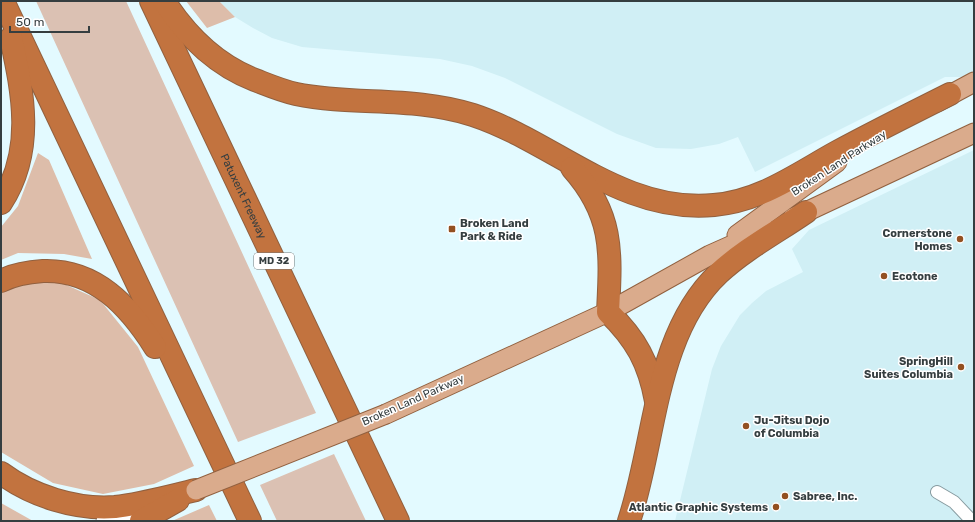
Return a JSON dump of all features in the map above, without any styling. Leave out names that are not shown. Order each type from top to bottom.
[{"type":"highway","points":[[3,1],[250,521]]},
{"type":"highway","name":"Patuxent Freeway","points":[[151,1],[398,521]]},
{"type":"highway","points":[[164,1],[189,35],[206,51],[226,65],[253,80],[295,94],[325,98],[420,104],[454,110],[496,124],[568,162],[634,194],[661,202],[687,206],[715,205],[738,201],[775,189],[838,152],[950,94]]},
{"type":"highway","points":[[1,8],[10,35],[18,73],[24,117],[21,151],[15,171],[1,203]]},
{"type":"highway","points":[[568,162],[591,191],[600,207],[606,226],[610,251],[608,312],[622,325],[644,359],[652,384],[656,406]]},
{"type":"highway","points":[[629,521],[642,473],[656,406],[676,338],[687,314],[703,291],[718,274],[736,259],[806,212]]},
{"type":"highway","points":[[1,281],[22,274],[54,271],[88,280],[104,288],[118,299],[142,327],[207,431]]},
{"type":"highway","points":[[1,473],[29,490],[51,498],[94,507],[115,507],[196,490]]},
{"type":"highway","points":[[141,521],[196,490]]},
{"type":"highway","points":[[237,494],[246,521]]},
{"type":"main road","name":"Broken Land Parkway","points":[[710,255],[793,192],[843,158],[950,94],[974,82]]},
{"type":"main road","name":"Broken Land Parkway","points":[[196,490],[386,414],[608,312],[710,255],[806,212],[973,133]]},
{"type":"street","name":"Broken Land Parkway","points":[[105,521],[196,490]]},
{"type":"street","points":[[937,492],[954,502],[972,521]]},
{"type":"shaded area","points":[[36,1],[126,1],[316,413],[238,442]]},
{"type":"shaded area","points":[[186,1],[219,1],[235,17],[207,28]]},
{"type":"shaded area","points":[[219,1],[974,1],[974,71],[962,77],[945,77],[755,172],[738,137],[719,144],[691,149],[656,148],[617,134],[505,78],[472,66],[440,59],[302,47],[272,38],[253,28],[235,17]]},
{"type":"shaded area","points":[[974,150],[974,521],[675,521],[712,369],[721,346],[740,315],[752,303],[766,291],[803,272],[792,249],[809,230]]},
{"type":"shaded area","points":[[38,153],[49,160],[92,259],[64,254],[18,253],[1,260],[1,227],[18,206]]},
{"type":"shaded area","points":[[53,279],[100,300],[138,347],[194,466],[154,484],[103,494],[53,483],[1,452],[1,290]]},
{"type":"shaded area","points":[[334,454],[366,521],[277,521],[260,485]]},
{"type":"shaded area","points":[[1,503],[33,521],[1,521]]},
{"type":"shaded area","points":[[209,505],[217,521],[172,521]]},
{"type":"place","name":"Broken Land Park & Ride","points":[[452,229]]},
{"type":"place","name":"Cornerstone Homes","points":[[960,239]]},
{"type":"place","name":"Ecotone","points":[[884,276]]},
{"type":"place","name":"SpringHill Suites Columbia","points":[[961,367]]},
{"type":"place","name":"Ju-Jitsu Dojo of Columbia","points":[[746,426]]},
{"type":"place","name":"Sabree, Inc.","points":[[785,496]]},
{"type":"place","name":"Atlantic Graphic Systems","points":[[776,507]]}]
